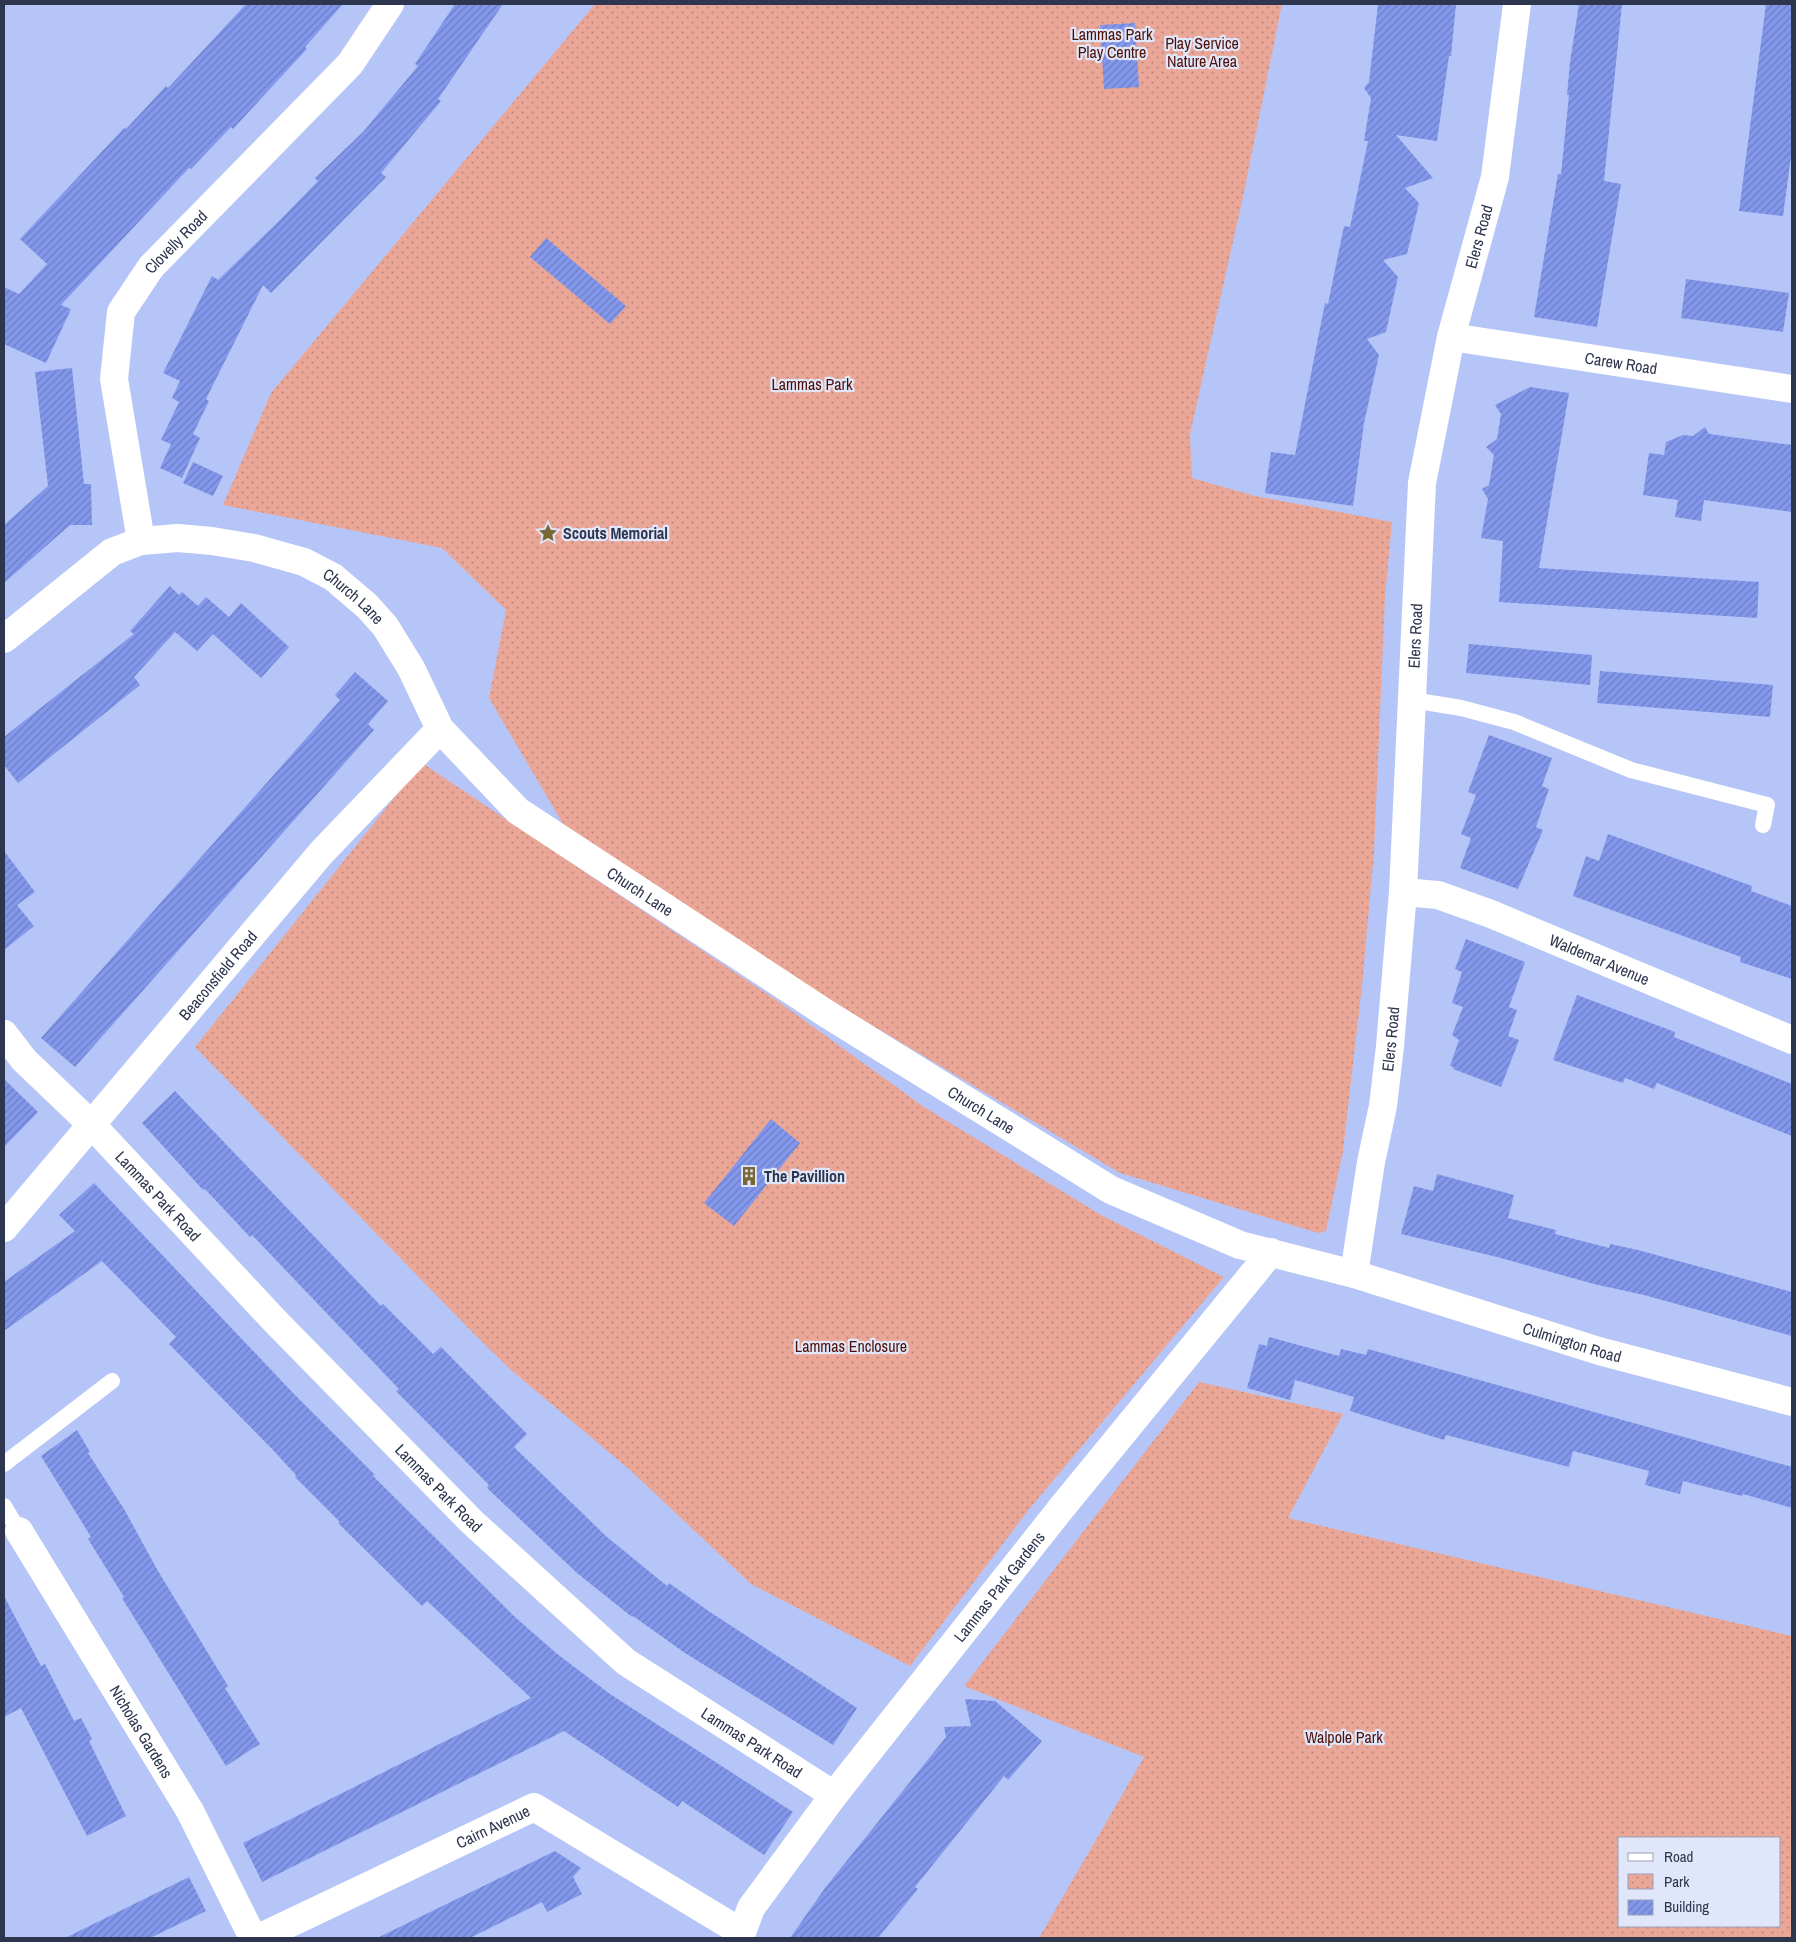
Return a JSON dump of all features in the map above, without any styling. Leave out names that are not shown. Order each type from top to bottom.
[{"type":"street","name":"Clovelly Road","points":[[141,540],[114,378],[121,312],[151,268],[350,64],[390,4]]},
{"type":"street","name":"Elers Road","points":[[1354,1274],[1370,1171],[1384,1098],[1403,892],[1422,483],[1451,337],[1495,177],[1517,4]]},
{"type":"street","name":"Carew Road","points":[[1451,337],[1792,389]]},
{"type":"street","name":"Church Lane","points":[[4,639],[112,552],[141,540],[178,538],[254,548],[304,562],[333,577],[367,606],[385,626],[411,668],[440,728],[518,811],[827,1014],[1111,1190],[1240,1245],[1354,1274]]},
{"type":"street","name":"Beaconsfield Road","points":[[4,1228],[322,852],[440,728]]},
{"type":"street","name":"Waldemar Avenue","points":[[1403,892],[1438,895],[1491,914],[1792,1040]]},
{"type":"street","name":"Lammas Park Road","points":[[4,1034],[24,1060],[91,1124],[275,1321],[472,1522],[619,1655],[834,1795]]},
{"type":"street","name":"Lammas Park Gardens","points":[[740,1935],[751,1908],[834,1795],[1063,1506],[1271,1252]]},
{"type":"street","name":"Culmington Road","points":[[1354,1274],[1598,1351],[1792,1402]]},
{"type":"street","name":"Nicholas Gardens","points":[[19,1531],[190,1811],[253,1938]]},
{"type":"street","name":"Cairn Avenue","points":[[259,1938],[534,1807],[740,1935]]},
{"type":"lane","points":[[1412,700],[1461,708],[1514,722],[1631,770],[1767,805],[1763,824]]},
{"type":"lane","points":[[4,1464],[112,1381]]},
{"type":"lane","points":[[4,1506],[19,1531]]},
{"type":"green space","name":"Lammas Park","points":[[595,4],[1282,4],[1243,197],[1190,434],[1192,478],[1255,496],[1392,522],[1385,597],[1374,852],[1362,986],[1343,1151],[1326,1231],[1318,1233],[1120,1173],[729,940],[563,824],[489,698],[506,610],[442,548],[223,505],[271,393]]},
{"type":"green space","name":"Lammas Enclosure","points":[[422,763],[779,1002],[924,1107],[1101,1215],[1224,1277],[1030,1508],[910,1666],[751,1584],[630,1470],[511,1370],[195,1047]]},
{"type":"green space","name":"Walpole Park","points":[[1199,1382],[1343,1414],[1288,1518],[1792,1636],[1792,1938],[1039,1938],[1144,1757],[964,1686]]},
{"type":"building","points":[[246,4],[343,4],[305,47],[307,49],[233,129],[231,127],[191,169],[189,168],[61,305],[71,309],[46,363],[4,344],[4,287],[19,294],[47,264],[20,239],[124,128],[126,129],[166,86],[168,88]]},
{"type":"building","points":[[455,4],[503,4],[438,99],[441,101],[381,173],[386,177],[271,293],[263,285],[206,399],[209,401],[193,434],[200,438],[182,478],[160,468],[171,444],[161,440],[179,402],[172,398],[180,381],[163,373],[212,276],[218,280],[280,220],[318,181],[315,178],[363,132],[418,66],[415,64]]},
{"type":"building","points":[[1378,4],[1456,4],[1451,56],[1449,56],[1437,141],[1396,135],[1433,178],[1405,188],[1419,203],[1407,254],[1383,260],[1398,277],[1386,332],[1367,339],[1379,355],[1364,423],[1353,506],[1265,493],[1271,452],[1295,455],[1325,303],[1328,304],[1344,226],[1350,227],[1368,141],[1364,141],[1371,98],[1364,88],[1369,82]]},
{"type":"building","points":[[1579,4],[1622,4],[1604,181],[1621,184],[1597,327],[1534,317],[1558,174],[1561,174],[1569,95],[1567,95],[1570,62]]},
{"type":"building","points":[[1766,4],[1792,4],[1792,149],[1783,216],[1739,211]]},
{"type":"building","points":[[1135,23],[1139,87],[1104,89],[1100,25]]},
{"type":"building","points":[[546,238],[626,306],[610,324],[530,257]]},
{"type":"building","points":[[1686,279],[1789,293],[1783,332],[1681,318]]},
{"type":"building","points":[[72,368],[84,484],[91,484],[92,525],[70,525],[4,583],[4,525],[48,486],[35,372]]},
{"type":"building","points":[[1530,387],[1569,393],[1539,568],[1759,582],[1757,618],[1499,602],[1503,541],[1481,538],[1488,499],[1482,489],[1489,485],[1494,455],[1486,447],[1497,439],[1501,414],[1495,405]]},
{"type":"building","points":[[1705,427],[1709,434],[1792,445],[1792,512],[1704,500],[1701,521],[1675,517],[1678,500],[1643,495],[1649,453],[1664,455],[1666,442],[1683,435],[1693,436]]},
{"type":"building","points":[[193,462],[223,476],[213,496],[183,483]]},
{"type":"building","points":[[170,586],[179,595],[182,592],[198,606],[206,597],[229,617],[241,603],[289,647],[261,678],[213,634],[197,651],[175,632],[134,677],[140,685],[18,783],[4,765],[4,737],[134,634],[130,631]]},
{"type":"building","points":[[1469,644],[1592,655],[1590,685],[1466,673]]},
{"type":"building","points":[[1600,671],[1773,685],[1770,717],[1597,703]]},
{"type":"building","points":[[355,672],[388,701],[368,724],[374,730],[75,1067],[41,1038],[340,700],[335,695]]},
{"type":"building","points":[[1489,735],[1552,758],[1542,786],[1549,789],[1536,827],[1543,830],[1518,889],[1460,868],[1471,838],[1461,834],[1476,795],[1468,792]]},
{"type":"building","points":[[1608,834],[1752,886],[1751,891],[1792,906],[1792,979],[1740,962],[1741,957],[1573,896],[1586,856],[1599,861]]},
{"type":"building","points":[[4,851],[35,892],[17,905],[34,926],[4,950]]},
{"type":"building","points":[[1466,939],[1525,962],[1509,1007],[1517,1010],[1508,1036],[1519,1040],[1501,1087],[1453,1069],[1454,1067],[1450,1066],[1459,1040],[1452,1035],[1463,1007],[1452,1003],[1462,972],[1455,969]]},
{"type":"building","points":[[1577,995],[1675,1032],[1674,1037],[1792,1084],[1792,1136],[1657,1083],[1654,1089],[1625,1078],[1623,1083],[1553,1060]]},
{"type":"building","points":[[4,1079],[38,1112],[4,1147]]},
{"type":"building","points":[[175,1091],[381,1306],[383,1304],[433,1354],[441,1347],[527,1434],[514,1447],[607,1537],[667,1586],[669,1583],[857,1708],[833,1745],[685,1653],[632,1617],[577,1573],[487,1488],[489,1485],[396,1391],[399,1389],[252,1235],[250,1237],[205,1189],[203,1190],[142,1123]]},
{"type":"building","name":"The Pavillion","points":[[771,1119],[800,1143],[734,1226],[704,1203]]},
{"type":"building","points":[[1437,1174],[1514,1195],[1508,1218],[1556,1230],[1555,1234],[1609,1248],[1610,1244],[1638,1250],[1792,1292],[1792,1336],[1644,1295],[1594,1284],[1497,1257],[1401,1234],[1414,1186],[1433,1191]]},
{"type":"building","points":[[94,1183],[293,1393],[375,1475],[373,1476],[515,1617],[556,1653],[610,1694],[793,1812],[764,1855],[682,1801],[678,1807],[564,1731],[262,1882],[243,1843],[531,1698],[427,1601],[422,1606],[338,1523],[340,1522],[295,1477],[296,1475],[272,1449],[169,1344],[176,1337],[102,1261],[4,1331],[4,1282],[75,1231],[59,1215]]},
{"type":"building","points":[[1269,1337],[1339,1356],[1341,1349],[1366,1355],[1368,1349],[1792,1467],[1792,1508],[1743,1494],[1742,1496],[1683,1481],[1680,1494],[1645,1485],[1649,1471],[1573,1451],[1569,1467],[1446,1435],[1444,1440],[1350,1411],[1354,1397],[1295,1380],[1290,1400],[1247,1388],[1259,1344],[1267,1346]]},
{"type":"building","points":[[77,1430],[90,1452],[88,1453],[124,1509],[158,1571],[228,1686],[225,1688],[260,1744],[226,1766],[122,1598],[124,1597],[88,1539],[91,1537],[41,1456]]},
{"type":"building","points":[[4,1596],[41,1666],[45,1664],[74,1721],[81,1718],[92,1739],[89,1741],[126,1816],[87,1836],[21,1708],[4,1717]]},
{"type":"building","points":[[965,1699],[995,1701],[1042,1741],[1008,1780],[1004,1776],[915,1887],[918,1889],[878,1938],[790,1938],[825,1888],[946,1737],[944,1727],[971,1726]]},
{"type":"building","points":[[555,1851],[581,1868],[573,1877],[582,1894],[547,1912],[542,1902],[470,1938],[377,1938]]},
{"type":"building","points":[[189,1877],[206,1911],[150,1938],[65,1938]]},
{"type":"place","name":"Scouts Memorial","points":[[548,533]]},
{"type":"place","name":"The Pavillion","points":[[749,1176]]},
{"type":"park label","name":"Lammas Park Play Centre","points":[[1112,43]]},
{"type":"park label","name":"Play Service Nature Area","points":[[1202,52]]}]
